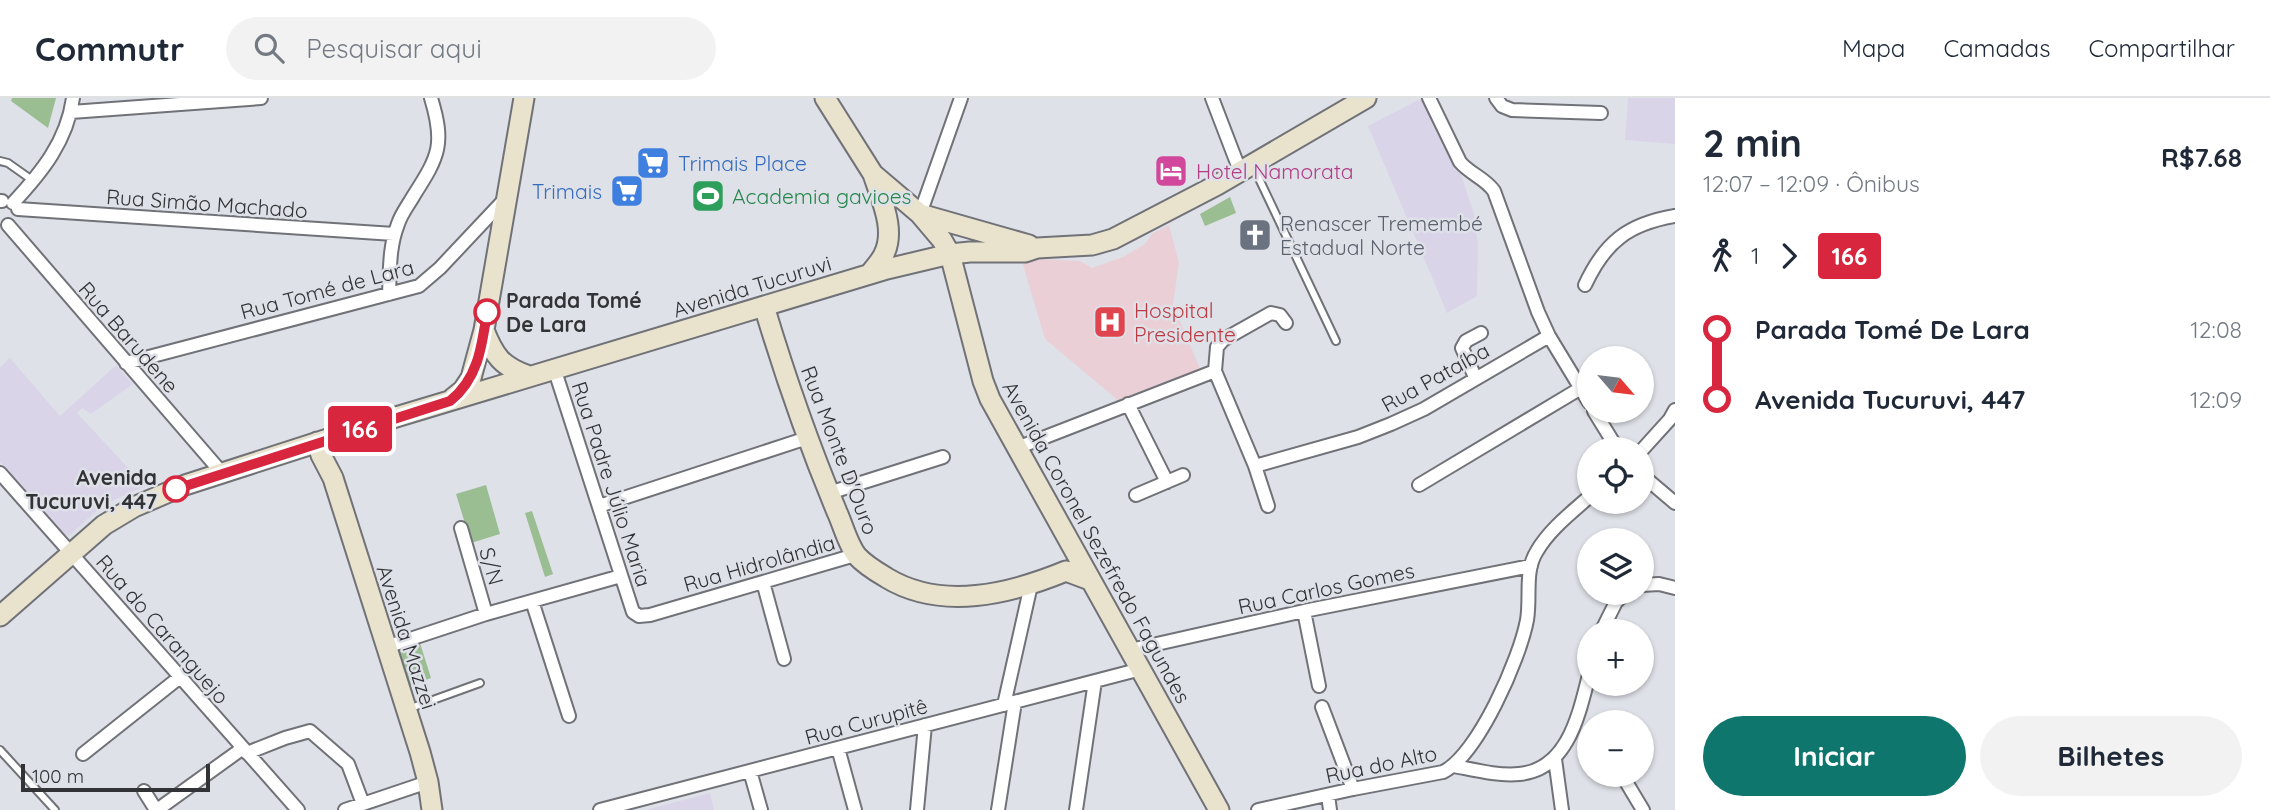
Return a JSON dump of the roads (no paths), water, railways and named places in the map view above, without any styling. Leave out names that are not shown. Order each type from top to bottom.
[{"type":"main road","points":[[450,401],[468,384],[475,368],[524,98]]},
{"type":"main road","points":[[825,98],[873,173],[886,216],[888,234],[883,256],[870,274]]},
{"type":"main road","name":"Avenida Tucuruvi","points":[[0,616],[104,525],[134,507],[222,473],[554,368],[870,274],[950,254],[1025,252],[1037,248],[1092,245],[1113,239],[1246,168],[1366,98]]},
{"type":"main road","name":"Avenida Coronel Sezefredo Fagundes","points":[[873,173],[920,215],[942,240],[950,254],[983,381],[1017,448],[1219,810]]},
{"type":"main road","points":[[920,215],[1037,248]]},
{"type":"main road","name":"Rua Monte D'Ouro","points":[[764,306],[807,438],[855,555],[899,586],[927,595],[959,597],[1031,584],[1066,571]]},
{"type":"main road","points":[[484,330],[499,360],[510,369],[528,376]]},
{"type":"main road","name":"Avenida Mazzei","points":[[325,440],[321,455],[333,478],[406,710],[428,782],[432,810]]},
{"type":"main road","points":[[1075,552],[1066,571],[1090,580]]},
{"type":"street","points":[[4,224],[15,221],[6,203],[34,181],[52,155],[65,131],[72,105],[261,98]]},
{"type":"street","points":[[389,294],[390,250],[398,221],[430,169],[440,139],[431,98]]},
{"type":"street","points":[[920,215],[961,98]]},
{"type":"street","points":[[1212,98],[1246,168]]},
{"type":"street","points":[[1429,98],[1460,162],[1465,169],[1483,178],[1494,191],[1538,312],[1577,381]]},
{"type":"street","points":[[1496,98],[1502,106],[1512,110],[1601,113]]},
{"type":"street","name":"Rua Tomé de Lara","points":[[125,363],[412,289],[428,281],[505,198]]},
{"type":"street","name":"Rua Simão Machado","points":[[6,203],[394,234]]},
{"type":"street","points":[[1585,285],[1594,266],[1620,236],[1651,221],[1675,216]]},
{"type":"street","name":"Rua Barudene","points":[[4,224],[222,473]]},
{"type":"street","points":[[1268,506],[1255,466],[1215,371],[1217,347],[1223,340],[1271,313],[1280,315],[1286,323]]},
{"type":"street","points":[[1475,377],[1462,348],[1466,341],[1481,332]]},
{"type":"street","name":"Rua Pataíba","points":[[1255,466],[1359,437],[1391,424],[1424,409],[1549,335]]},
{"type":"street","name":"Rua Padre Júlio Maria","points":[[554,368],[633,612]]},
{"type":"street","points":[[1017,448],[1215,371]]},
{"type":"street","points":[[1419,485],[1577,390]]},
{"type":"street","points":[[1128,404],[1167,482]]},
{"type":"street","points":[[1654,437],[1675,410]]},
{"type":"street","points":[[599,506],[807,438]]},
{"type":"street","points":[[829,493],[943,457]]},
{"type":"street","name":"Rua do Caranguejo","points":[[0,473],[298,810]]},
{"type":"street","points":[[1136,495],[1183,475]]},
{"type":"street","points":[[1654,485],[1675,503]]},
{"type":"street","name":"Rua do Alto","points":[[1258,810],[1443,772],[1454,766],[1467,752],[1495,703],[1517,652],[1527,620],[1531,566],[1536,552],[1550,533],[1577,508]]},
{"type":"street","name":"S/N","points":[[461,528],[486,614]]},
{"type":"street","name":"Rua Hidrolândia","points":[[633,612],[639,616],[650,615],[855,555]]},
{"type":"street","name":"Rua Carlos Gomes","points":[[1130,650],[1304,611],[1531,566]]},
{"type":"street","points":[[386,647],[486,614],[621,576]]},
{"type":"street","points":[[763,582],[784,659]]},
{"type":"street","points":[[998,810],[1009,703],[1031,584]]},
{"type":"street","points":[[1654,584],[1675,588]]},
{"type":"street","points":[[532,601],[569,716]]},
{"type":"street","points":[[1304,611],[1319,686]]},
{"type":"street","name":"Rua Curupitê","points":[[600,810],[1141,669]]},
{"type":"street","points":[[83,754],[180,677]]},
{"type":"street","points":[[1076,810],[1096,681]]},
{"type":"street","points":[[1454,766],[1517,775],[1535,771],[1555,759],[1567,741],[1583,696]]},
{"type":"street","points":[[1322,707],[1353,789]]},
{"type":"street","points":[[917,810],[925,725]]},
{"type":"street","points":[[144,791],[157,810],[245,751],[310,731],[348,764],[363,803]]},
{"type":"street","points":[[838,748],[855,810]]},
{"type":"street","points":[[1555,759],[1562,810]]},
{"type":"street","points":[[750,771],[761,810]]},
{"type":"street","points":[[345,810],[428,782]]},
{"type":"street","points":[[1629,787],[1643,810]]},
{"type":"street","points":[[1328,795],[1330,810]]},
{"type":"lane","points":[[0,161],[20,170],[34,181]]},
{"type":"lane","points":[[1246,168],[1336,341]]},
{"type":"lane","points":[[406,710],[480,682]]},
{"type":"lane","points":[[0,750],[54,810]]},
{"type":"place","name":"Trimais Place","points":[[653,163]]},
{"type":"place","name":"Hotel Namorata","points":[[1171,171]]},
{"type":"place","name":"Trimais","points":[[627,191]]},
{"type":"place","name":"Academia gavioes","points":[[708,196]]},
{"type":"place","name":"Renascer Tremembé Estadual Norte","points":[[1255,235]]},
{"type":"place","name":"Parada Tomé De Lara","points":[[487,312]]},
{"type":"place","name":"Hospital Presidente","points":[[1110,322]]},
{"type":"place","name":"Avenida Tucuruvi, 447","points":[[176,489]]}]
